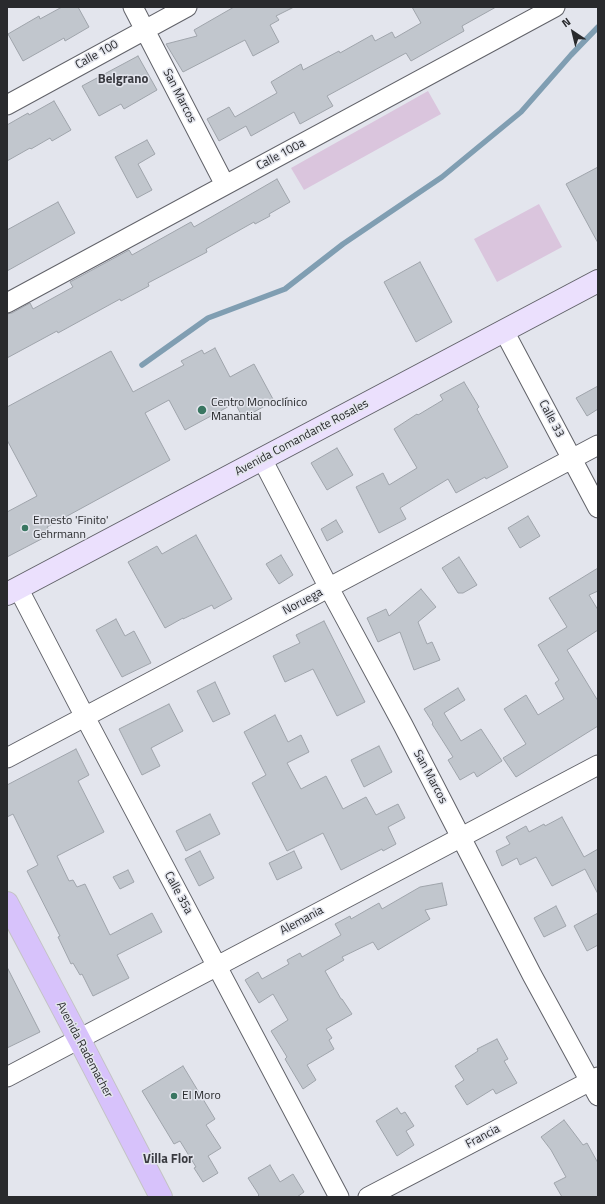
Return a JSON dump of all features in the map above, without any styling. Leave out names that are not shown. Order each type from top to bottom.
[{"type":"main road","name":"Avenida Comandante Rosales","points":[[13,591],[598,281]]},
{"type":"main road","name":"Avenida Rademacher","points":[[7,903],[161,1197]]},
{"type":"street","name":"San Marcos","points":[[133,7],[226,185]]},
{"type":"street","name":"Calle 100","points":[[7,105],[187,7]]},
{"type":"street","name":"Calle 100a","points":[[7,303],[555,7]]},
{"type":"street","name":"Calle 33","points":[[504,331],[598,508]]},
{"type":"street","name":"Noruega","points":[[7,758],[598,445]]},
{"type":"street","name":"San Marcos","points":[[262,459],[329,588],[403,725],[532,975],[595,1084]]},
{"type":"street","name":"Calle 35a","points":[[13,591],[85,717],[339,1197]]},
{"type":"street","name":"Alemania","points":[[7,1077],[598,765]]},
{"type":"street","name":"Francia","points":[[368,1197],[595,1084]]},
{"type":"shaded area","points":[[428,91],[441,114],[304,190],[291,168]]},
{"type":"shaded area","points":[[539,204],[562,247],[497,282],[474,239]]},
{"type":"building","points":[[62,7],[78,7],[89,27],[65,41],[64,38],[23,61],[8,34],[39,16],[40,19]]},
{"type":"building","points":[[234,7],[294,7],[276,16],[279,20],[270,25],[279,42],[253,56],[245,40],[183,72],[166,44],[197,36],[194,30]]},
{"type":"building","points":[[412,7],[496,7],[462,26],[464,31],[411,61],[406,53],[327,96],[333,106],[300,124],[294,112],[251,136],[246,126],[219,141],[207,119],[229,107],[235,117],[277,93],[271,82],[301,64],[303,70],[339,51],[340,53],[372,35],[375,41],[392,32],[395,38],[421,23]]},
{"type":"building","points":[[138,56],[157,90],[124,109],[121,104],[99,116],[82,86]]},
{"type":"building","points":[[54,101],[71,130],[52,141],[50,138],[7,161],[7,125]]},
{"type":"building","points":[[147,140],[155,154],[138,164],[152,190],[137,198],[115,157]]},
{"type":"building","points":[[598,167],[598,243],[566,184]]},
{"type":"building","points":[[277,179],[290,202],[269,214],[270,216],[255,224],[254,222],[206,249],[207,252],[148,283],[149,286],[121,301],[120,299],[58,333],[57,331],[7,358],[7,314],[12,313],[30,303],[33,309],[73,287],[70,282],[129,250],[132,255],[191,222],[194,227]]},
{"type":"building","points":[[58,202],[75,233],[7,271],[7,230]]},
{"type":"building","points":[[420,262],[452,322],[416,342],[384,282]]},
{"type":"building","points":[[215,348],[230,377],[254,364],[274,401],[243,418],[235,403],[185,430],[169,400],[145,413],[170,460],[47,527],[51,534],[7,557],[7,512],[37,496],[7,440],[7,407],[111,351],[133,392],[184,365],[181,361],[202,350],[204,354]]},
{"type":"building","points":[[464,382],[479,407],[477,409],[508,467],[486,479],[485,477],[456,493],[448,479],[400,508],[406,519],[379,533],[356,487],[383,473],[389,485],[417,468],[394,429],[443,400],[440,395]]},
{"type":"building","points":[[598,386],[598,409],[587,416],[576,398]]},
{"type":"building","points":[[337,448],[353,475],[327,490],[311,463]]},
{"type":"building","points":[[528,516],[540,536],[520,548],[508,528]]},
{"type":"building","points":[[336,520],[343,532],[327,541],[321,529]]},
{"type":"building","points":[[196,535],[232,599],[214,609],[212,605],[165,628],[128,562],[157,546],[162,554]]},
{"type":"building","points":[[281,555],[293,575],[279,584],[266,564]]},
{"type":"building","points":[[459,557],[477,585],[463,593],[458,593],[442,568]]},
{"type":"building","points":[[598,568],[598,591],[589,595],[598,610],[598,630],[567,650],[598,701],[598,726],[516,777],[503,758],[526,744],[504,709],[526,695],[538,715],[564,699],[555,683],[559,680],[538,645],[567,627],[549,598]]},
{"type":"building","points":[[421,589],[436,607],[418,622],[427,644],[432,642],[440,660],[414,670],[400,632],[378,642],[367,618],[386,609],[389,616]]},
{"type":"building","points":[[116,619],[125,636],[134,631],[151,663],[122,677],[96,630]]},
{"type":"building","points":[[324,621],[365,702],[337,716],[313,669],[285,682],[273,656],[300,643],[296,635]]},
{"type":"building","points":[[215,682],[230,714],[213,722],[197,691]]},
{"type":"building","points":[[458,688],[465,700],[444,713],[461,741],[481,729],[502,761],[477,777],[474,772],[460,780],[448,760],[453,757],[424,709]]},
{"type":"building","points":[[169,704],[183,731],[151,748],[160,766],[142,775],[119,729]]},
{"type":"building","points":[[275,715],[288,742],[301,735],[309,752],[287,763],[301,789],[326,776],[343,809],[366,797],[376,815],[398,804],[405,818],[388,827],[396,844],[383,851],[382,849],[341,870],[323,833],[287,851],[252,783],[266,775],[244,732]]},
{"type":"building","points":[[379,746],[392,772],[364,787],[351,760]]},
{"type":"building","points":[[76,749],[89,775],[78,781],[104,832],[57,856],[69,881],[73,880],[77,887],[85,884],[110,935],[152,913],[162,932],[117,955],[129,978],[93,996],[82,974],[80,975],[73,963],[71,964],[58,937],[60,936],[27,871],[38,865],[13,814],[7,817],[7,785]]},
{"type":"building","points":[[210,814],[220,834],[186,851],[176,831]]},
{"type":"building","points":[[562,817],[584,857],[598,849],[598,894],[585,869],[552,886],[536,857],[520,865],[517,858],[502,866],[496,851],[510,844],[506,837],[526,826],[529,832]]},
{"type":"building","points":[[200,851],[214,878],[199,886],[185,859]]},
{"type":"building","points":[[294,851],[302,868],[277,880],[269,863]]},
{"type":"building","points":[[128,870],[134,882],[120,889],[113,877]]},
{"type":"building","points":[[442,883],[447,905],[425,910],[430,919],[378,950],[373,942],[342,957],[344,960],[325,971],[341,999],[352,1014],[326,1029],[332,1038],[329,1040],[334,1049],[307,1065],[316,1080],[303,1089],[285,1059],[287,1057],[271,1031],[288,1020],[273,994],[259,1003],[245,980],[258,972],[262,979],[289,964],[287,960],[300,953],[302,957],[341,935],[335,924],[350,916],[351,919],[379,903],[382,909],[420,887]]},
{"type":"building","points":[[556,906],[566,926],[544,937],[534,918]]},
{"type":"building","points":[[598,913],[598,945],[587,951],[574,926]]},
{"type":"building","points":[[7,967],[40,1032],[7,1048]]},
{"type":"building","points":[[497,1039],[508,1059],[504,1061],[517,1083],[496,1094],[493,1089],[467,1105],[455,1086],[464,1080],[455,1066],[478,1051],[477,1049]]},
{"type":"building","points":[[183,1066],[215,1119],[206,1125],[221,1148],[208,1156],[218,1173],[203,1182],[194,1168],[196,1167],[180,1141],[174,1144],[142,1091]]},
{"type":"building","points":[[397,1108],[401,1114],[405,1112],[414,1126],[406,1131],[414,1145],[397,1156],[376,1121]]},
{"type":"building","points":[[564,1120],[583,1145],[587,1143],[598,1163],[598,1197],[562,1197],[554,1183],[566,1177],[551,1150],[541,1137]]},
{"type":"building","points":[[270,1165],[280,1182],[293,1174],[304,1192],[297,1197],[257,1197],[259,1195],[248,1178]]},
{"type":"waterway","points":[[142,365],[208,318],[285,289],[343,244],[442,177],[521,112],[571,55],[598,27]]},
{"type":"place","name":"Centro Monoclínico Manantial","points":[[202,410]]},
{"type":"place","name":"Ernesto 'Finito' Gehrmann","points":[[25,528]]},
{"type":"place","name":"El Moro","points":[[174,1096]]},
{"type":"district","name":"Belgrano","points":[[123,80]]},
{"type":"district","name":"Villa Flor","points":[[168,1160]]}]
